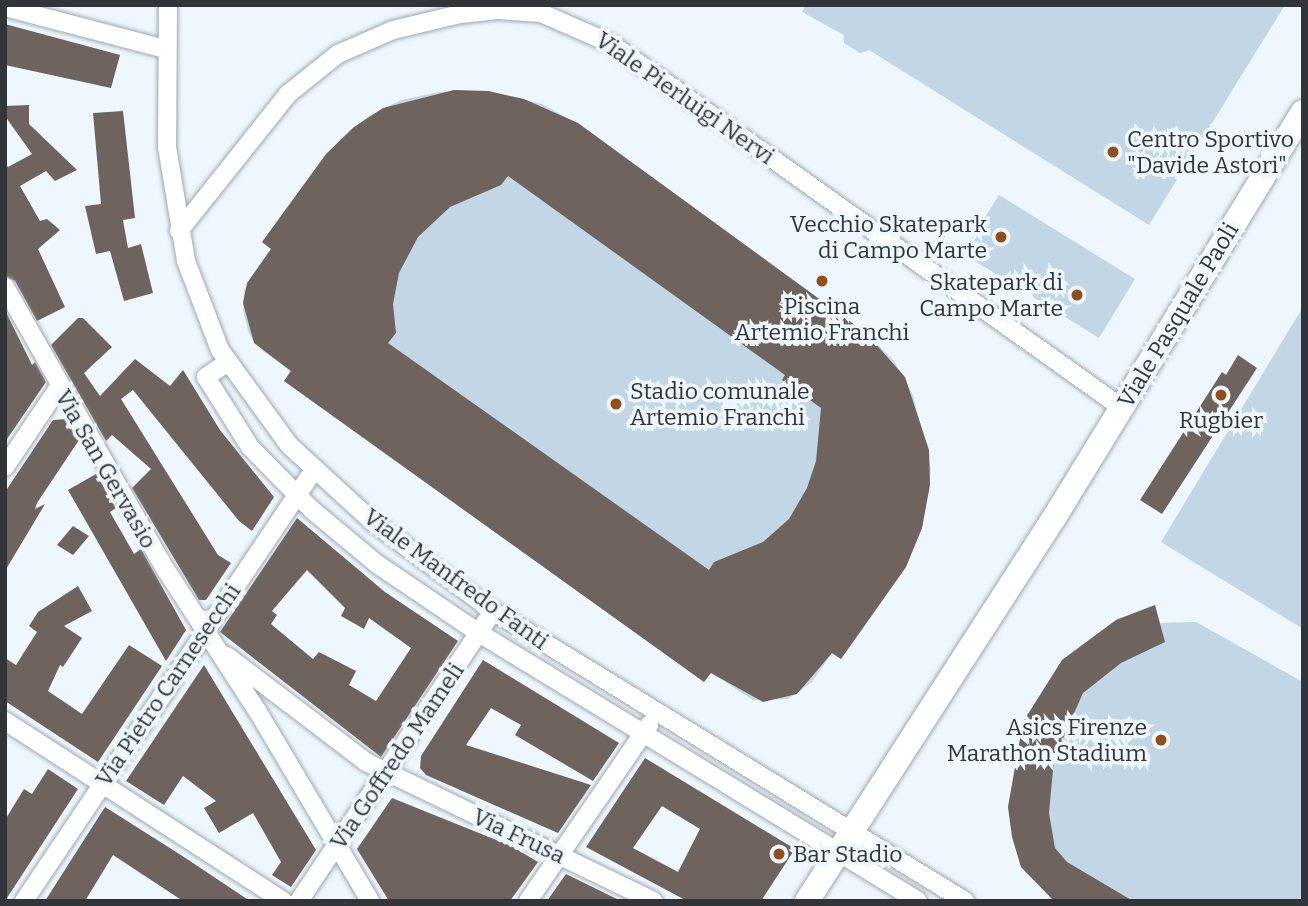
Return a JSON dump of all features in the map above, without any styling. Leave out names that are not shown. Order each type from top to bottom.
[{"type":"street","name":"Viale Manfredo Fanti","points":[[168,5],[165,49],[167,147],[179,231],[200,308],[228,362],[260,410],[314,470],[412,553],[493,611],[965,901]]},
{"type":"street","points":[[5,7],[165,49]]},
{"type":"street","name":"Viale Pierluigi Nervi","points":[[179,231],[288,94],[338,54],[393,30],[460,14],[498,10],[541,13],[610,43],[1122,408]]},
{"type":"street","name":"Viale Pasquale Paoli","points":[[807,901],[1054,518],[1303,113]]},
{"type":"street","name":"Via San Gervasio","points":[[5,287],[59,387],[370,901]]},
{"type":"street","points":[[228,362],[206,377],[250,447],[296,494],[377,564],[480,634],[918,901]]},
{"type":"street","points":[[5,467],[59,387]]},
{"type":"street","name":"Via Pietro Carnesecchi","points":[[24,901],[314,470]]},
{"type":"street","name":"Via Goffredo Mameli","points":[[299,901],[493,611]]},
{"type":"street","name":"Via San Gervasio","points":[[215,647],[385,773]]},
{"type":"street","points":[[528,901],[656,713]]},
{"type":"street","points":[[5,721],[283,901]]},
{"type":"street","name":"Via Frusa","points":[[385,773],[653,901]]},
{"type":"street","points":[[790,901],[815,865],[839,852]]},
{"type":"shaded area","name":"Centro Sportivo \"Davide Astori\"","points":[[806,5],[1285,5],[1149,225],[869,50],[860,53],[844,43],[844,35],[802,12]]},
{"type":"shaded area","name":"Stadio comunale Artemio Franchi","points":[[488,91],[542,104],[578,124],[866,333],[894,361],[913,395],[931,469],[922,528],[906,567],[841,659],[832,653],[812,682],[788,699],[753,700],[711,673],[704,682],[284,381],[290,371],[263,351],[249,334],[243,310],[244,290],[271,249],[262,242],[340,139],[369,116],[401,100],[439,92]]},
{"type":"shaded area","name":"Skatepark di Campo Marte","points":[[999,195],[1135,279],[1099,338],[962,253]]},
{"type":"shaded area","points":[[1303,307],[1303,629],[1161,542]]},
{"type":"shaded area","name":"Asics Firenze Marathon Stadium","points":[[1155,605],[1160,623],[1196,622],[1303,682],[1303,901],[1054,901],[1021,867],[1008,807],[1023,722],[1062,660],[1116,620]]},
{"type":"building","points":[[5,24],[120,55],[111,88],[5,65]]},
{"type":"building","name":"Stadio comunale Artemio Franchi","points":[[454,90],[488,91],[524,99],[578,123],[866,333],[905,377],[929,450],[930,485],[922,528],[906,567],[841,659],[832,653],[797,694],[763,702],[711,673],[704,682],[284,381],[291,371],[254,343],[243,303],[247,283],[271,249],[262,242],[326,154],[354,127],[383,108]],"holes":[[[508,176],[785,375],[782,380],[821,408],[816,461],[807,488],[789,519],[763,542],[714,562],[709,570],[388,343],[396,333],[393,304],[399,273],[418,237],[450,207],[501,185]]]},
{"type":"building","points":[[29,105],[29,124],[77,170],[55,181],[46,171],[20,186],[40,221],[47,219],[60,230],[38,249],[65,307],[37,321],[15,281],[5,276],[5,163],[8,167],[32,154],[5,116],[5,106]]},
{"type":"building","points":[[123,111],[135,218],[123,220],[128,248],[141,244],[153,293],[124,301],[110,251],[96,254],[85,206],[101,204],[93,113]]},
{"type":"building","points":[[5,310],[32,365],[35,362],[46,382],[5,442]]},
{"type":"building","points":[[78,318],[83,318],[112,347],[84,373],[100,396],[135,359],[170,386],[183,370],[220,430],[274,497],[252,531],[239,521],[133,390],[121,399],[218,555],[231,563],[206,600],[199,600],[132,488],[151,469],[112,435],[106,441],[51,345]]},
{"type":"building","points":[[1238,355],[1257,368],[1162,514],[1140,500],[1222,372],[1226,375]]},
{"type":"building","points":[[67,419],[79,440],[37,503],[35,509],[45,504],[5,571],[5,492],[53,420]]},
{"type":"building","points":[[96,474],[116,508],[110,512],[134,554],[141,549],[186,630],[166,661],[68,490]]},
{"type":"building","points":[[297,518],[385,592],[458,641],[381,757],[220,632]],"holes":[[[307,570],[345,608],[341,616],[364,629],[369,618],[411,648],[376,701],[349,685],[356,671],[319,652],[313,659],[271,624],[277,615],[272,611]]]},
{"type":"building","points":[[73,526],[89,536],[73,555],[57,545]]},
{"type":"building","points":[[78,586],[92,611],[64,626],[82,638],[63,667],[60,665],[48,691],[82,714],[129,645],[162,666],[98,762],[5,701],[5,658],[16,665],[37,632],[29,626],[38,612]]},
{"type":"building","points":[[1155,605],[1165,642],[1121,663],[1083,693],[1054,759],[1049,813],[1055,848],[1067,862],[1133,901],[1054,901],[1021,867],[1012,837],[1008,807],[1023,722],[1062,660],[1116,620]]},
{"type":"building","points":[[483,660],[619,743],[593,781],[515,735],[521,725],[491,708],[466,745],[591,785],[558,833],[426,775],[420,768],[421,756]]},
{"type":"building","points":[[204,665],[316,850],[291,887],[272,875],[281,862],[253,813],[219,833],[204,808],[216,801],[183,776],[164,805],[126,781]]},
{"type":"building","points":[[645,758],[795,849],[761,901],[687,901],[586,847]],"holes":[[[662,806],[700,829],[678,872],[633,848]]]},
{"type":"building","points":[[48,769],[78,789],[5,901],[5,820],[24,789],[32,794]]},
{"type":"building","points":[[392,798],[511,846],[538,862],[510,901],[389,901],[357,849]]},
{"type":"building","points":[[105,807],[250,901],[183,901],[113,855],[85,901],[45,901]]},
{"type":"building","points":[[566,874],[621,901],[547,901]]},
{"type":"place","name":"Centro Sportivo \"Davide Astori\"","points":[[1113,152]]},
{"type":"place","name":"Vecchio Skatepark di Campo Marte","points":[[1001,237]]},
{"type":"place","name":"Piscina Artemio Franchi","points":[[822,281]]},
{"type":"place","name":"Skatepark di Campo Marte","points":[[1077,295]]},
{"type":"place","name":"Rugbier","points":[[1221,395]]},
{"type":"place","name":"Stadio comunale Artemio Franchi","points":[[616,404]]},
{"type":"place","name":"Asics Firenze Marathon Stadium","points":[[1161,740]]},
{"type":"place","name":"Bar Stadio","points":[[779,854]]}]
